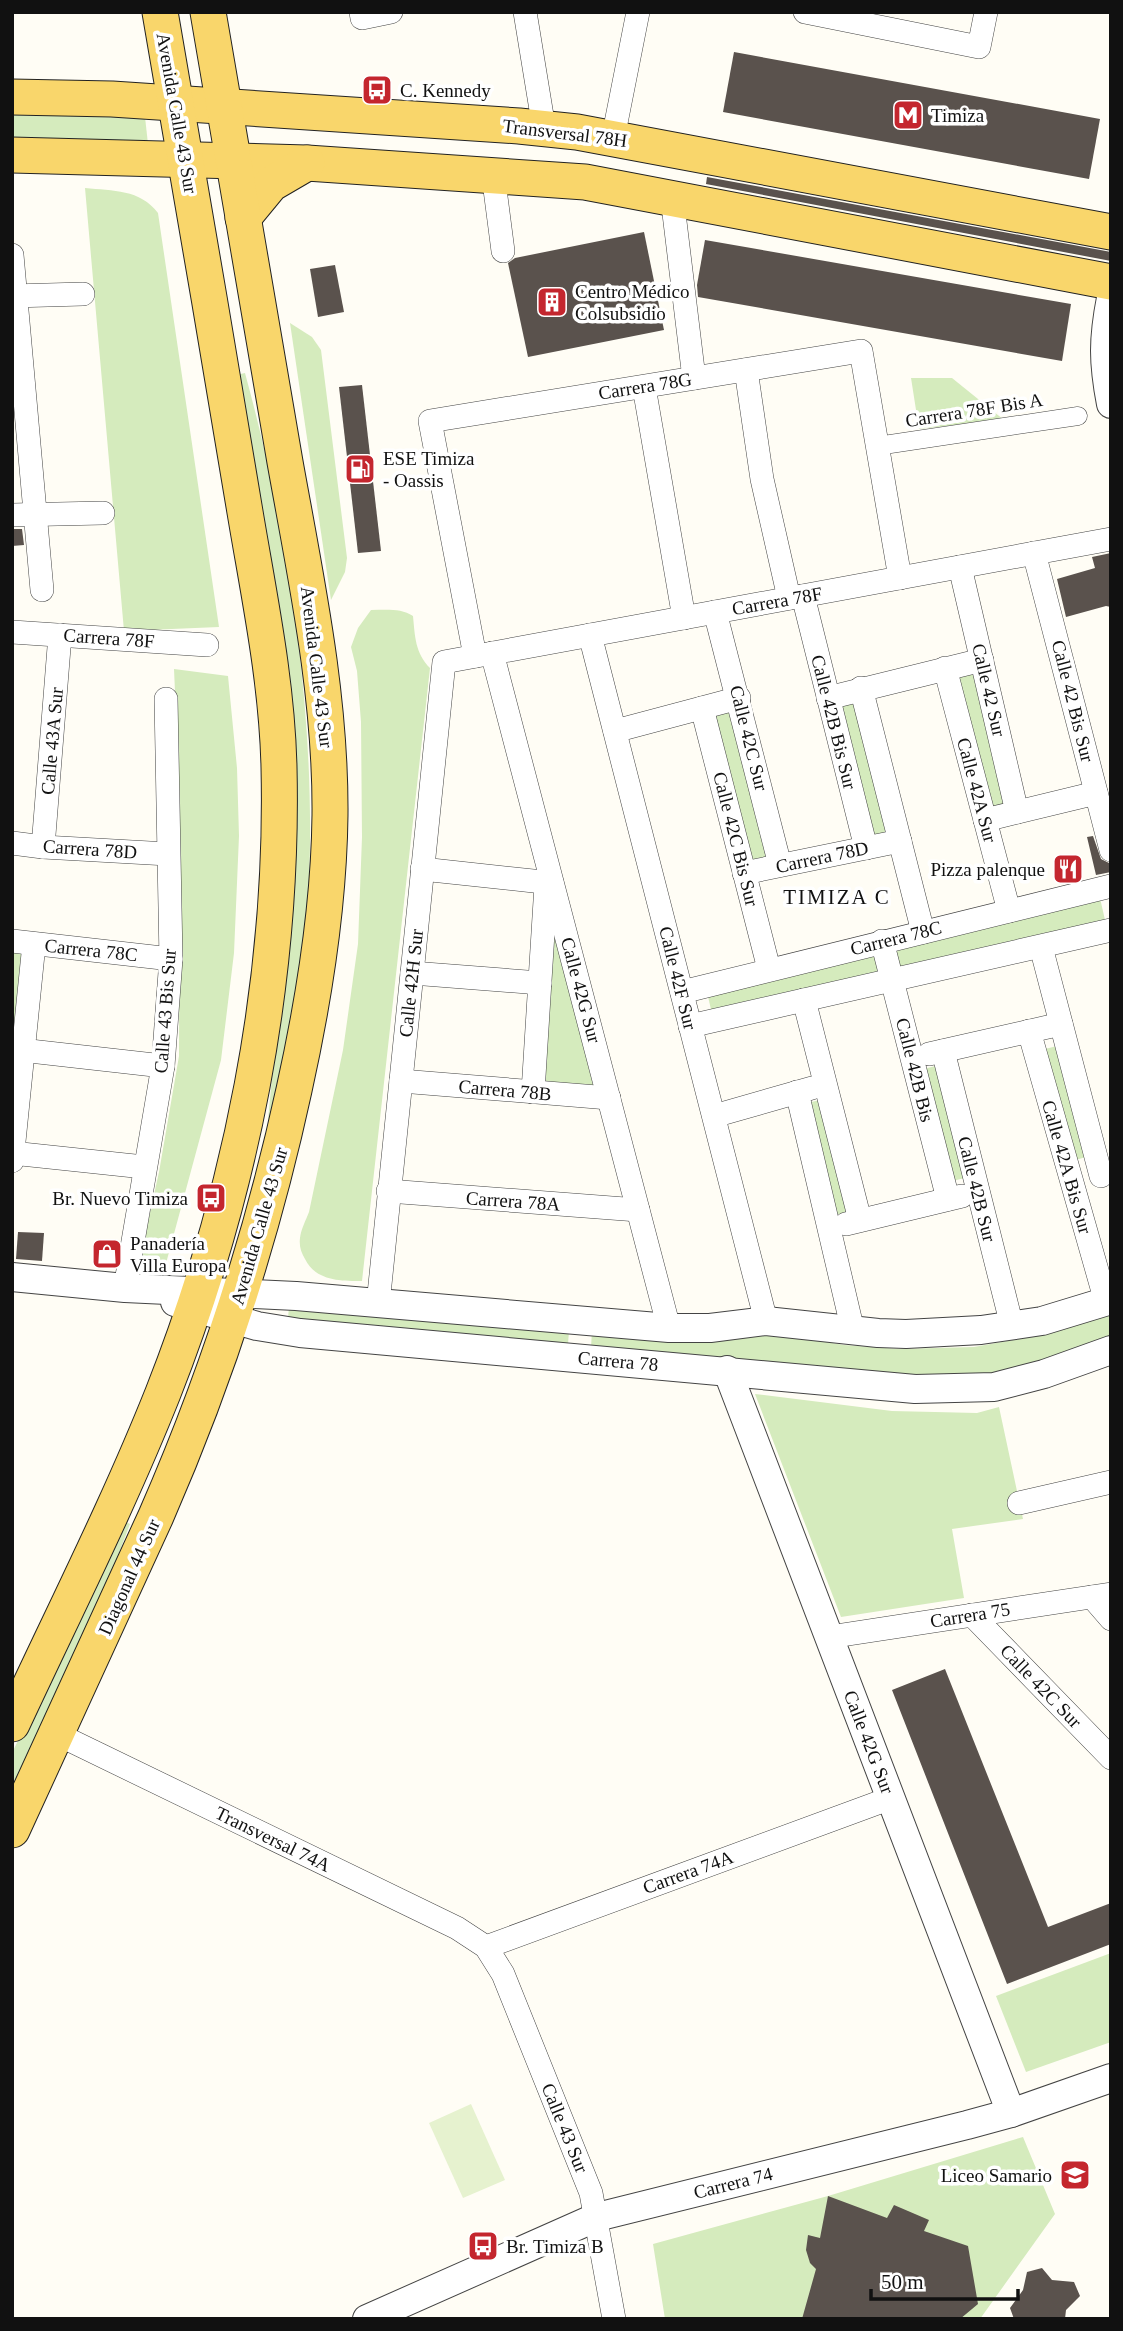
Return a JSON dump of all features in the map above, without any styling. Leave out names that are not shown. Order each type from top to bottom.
[{"type":"main road","name":"Avenida Calle 43 Sur","points":[[160,12],[275,696],[279,766],[279,856],[265,1009],[244,1130],[219,1230],[196,1299]]},
{"type":"main road","name":"Avenida Calle 43 Sur","points":[[208,12],[318,652],[327,727],[330,815],[324,914],[306,1035],[281,1151],[237,1306]]},
{"type":"main road","name":"Transversal 78H","points":[[12,97],[175,104],[544,128],[614,138],[1111,232]]},
{"type":"main road","points":[[12,155],[307,163],[585,182],[1111,282]]},
{"type":"main road","points":[[243,218],[271,184],[307,163]]},
{"type":"main road","points":[[12,1724],[21,1681],[137,1456],[165,1388],[196,1299]]},
{"type":"main road","name":"Diagonal 44 Sur","points":[[12,1830],[179,1464],[237,1306]]},
{"type":"street","points":[[362,15],[391,12]]},
{"type":"street","points":[[525,12],[544,128]]},
{"type":"street","points":[[614,138],[638,12]]},
{"type":"street","points":[[805,12],[979,47],[986,12]]},
{"type":"street","points":[[493,174],[503,251]]},
{"type":"street","points":[[672,197],[694,378]]},
{"type":"street","points":[[12,255],[42,590]]},
{"type":"street","points":[[14,296],[83,294]]},
{"type":"street","points":[[1111,298],[1103,354],[1111,404]]},
{"type":"street","name":"Carrera 78G","points":[[430,421],[861,351],[877,446]]},
{"type":"street","name":"Calle 42B Bis Sur","points":[[746,370],[762,479],[828,698],[866,848]]},
{"type":"street","points":[[644,387],[684,618]]},
{"type":"street","name":"Carrera 78F Bis A","points":[[877,446],[1078,416]]},
{"type":"street","name":"Calle 42G Sur","points":[[430,421],[484,655],[550,883],[669,1328]]},
{"type":"street","points":[[877,446],[900,578]]},
{"type":"street","points":[[12,515],[103,513]]},
{"type":"street","name":"Carrera 78F","points":[[444,662],[1111,539]]},
{"type":"street","name":"Calle 42 Bis Sur","points":[[1034,553],[1111,850]]},
{"type":"street","name":"Calle 42 Sur","points":[[960,567],[1017,812]]},
{"type":"street","name":"Calle 42C Sur","points":[[715,612],[780,865]]},
{"type":"street","name":"Carrera 78F","points":[[12,632],[207,645]]},
{"type":"street","name":"Calle 43A Sur","points":[[43,847],[60,635]]},
{"type":"street","name":"Calle 42F Sur","points":[[590,635],[766,1321]]},
{"type":"street","points":[[828,698],[982,660]]},
{"type":"street","name":"Calle 42H Sur","points":[[378,1304],[444,662]]},
{"type":"street","name":"Calle 42A Sur","points":[[945,668],[1009,911]]},
{"type":"street","points":[[861,688],[923,932]]},
{"type":"street","points":[[615,731],[739,698]]},
{"type":"street","name":"Calle 43 Bis Sur","points":[[125,1288],[163,1066],[171,958],[166,699]]},
{"type":"street","name":"Calle 42C Bis Sur","points":[[702,708],[769,970]]},
{"type":"street","points":[[985,820],[1096,793]]},
{"type":"street","name":"Carrera 78D","points":[[744,873],[900,841]]},
{"type":"street","name":"Carrera 78D","points":[[12,843],[167,854]]},
{"type":"street","points":[[422,869],[550,883],[533,1092]]},
{"type":"street","name":"Carrera 78C","points":[[682,992],[1111,886]]},
{"type":"street","name":"Carrera 78C","points":[[690,1026],[1111,930]]},
{"type":"street","name":"Calle 42B Bis","points":[[882,941],[948,1199]]},
{"type":"street","points":[[12,1161],[23,943]]},
{"type":"street","name":"Carrera 78C","points":[[23,943],[171,958]]},
{"type":"street","points":[[1041,947],[1106,1174],[1072,1184]]},
{"type":"street","points":[[412,973],[540,983]]},
{"type":"street","points":[[804,1000],[860,1220]]},
{"type":"street","points":[[912,1058],[1061,1024]]},
{"type":"street","name":"Calle 42A Bis Sur","points":[[1029,1031],[1108,1301]]},
{"type":"street","points":[[18,1050],[163,1066]]},
{"type":"street","name":"Calle 42B Sur","points":[[943,1051],[1012,1326]]},
{"type":"street","name":"Carrera 78B","points":[[401,1081],[609,1098]]},
{"type":"street","points":[[714,1116],[826,1084]]},
{"type":"street","points":[[797,1092],[853,1331]]},
{"type":"street","points":[[13,1153],[145,1167]]},
{"type":"street","name":"Carrera 78A","points":[[388,1191],[638,1210]]},
{"type":"street","points":[[829,1228],[978,1192]]},
{"type":"street","name":"Carrera 78","points":[[12,1277],[125,1288],[237,1306],[296,1296],[669,1328],[710,1328],[766,1321],[906,1334],[1012,1326],[1042,1321],[1108,1301]]},
{"type":"street","name":"Carrera 78","points":[[237,1306],[266,1328],[300,1333],[915,1389],[994,1387],[1111,1350]]},
{"type":"street","points":[[579,1357],[582,1321]]},
{"type":"street","name":"Calle 42G Sur","points":[[727,1370],[1011,2113]]},
{"type":"street","points":[[1019,1503],[1111,1482]]},
{"type":"street","points":[[1101,1595],[1111,1619]]},
{"type":"street","name":"Carrera 75","points":[[829,1637],[1101,1595]]},
{"type":"street","name":"Calle 42C Sur","points":[[972,1615],[1111,1758]]},
{"type":"street","name":"Transversal 74A","points":[[57,1734],[457,1928],[486,1947]]},
{"type":"street","name":"Carrera 74A","points":[[486,1947],[891,1798]]},
{"type":"street","name":"Calle 43 Sur","points":[[486,1947],[503,1974],[586,2179],[597,2217],[614,2319]]},
{"type":"street","name":"Carrera 74","points":[[367,2319],[597,2217],[1011,2113],[1111,2078]]},
{"type":"green space","points":[[12,115],[145,117],[148,144],[12,140]]},
{"type":"green space","points":[[85,188],[134,195],[151,205],[158,213],[219,627],[124,631]]},
{"type":"green space","points":[[290,323],[312,337],[321,350],[347,558],[345,572],[331,600]]},
{"type":"green space","points":[[245,373],[276,502],[288,569],[305,703],[309,770],[310,837],[306,931],[295,1013],[275,1122],[268,1120],[274,1055],[287,974],[293,867],[236,375]]},
{"type":"green space","points":[[911,378],[952,378],[1004,420],[919,429]]},
{"type":"green space","points":[[371,610],[398,611],[413,616],[419,650],[430,668],[362,1281],[354,1281],[337,1280],[315,1272],[304,1256],[300,1241],[309,1212],[343,1050],[358,944],[362,837],[361,722],[357,671],[351,647],[358,628]]},
{"type":"green space","points":[[974,666],[1011,812],[990,817],[953,671]]},
{"type":"green space","points":[[174,669],[228,676],[237,768],[239,836],[234,953],[221,1060],[165,1267],[139,1262],[159,1172],[179,1056],[180,807]]},
{"type":"green space","points":[[857,693],[894,839],[873,844],[836,698]]},
{"type":"green space","points":[[733,709],[770,856],[749,861],[712,715]]},
{"type":"green space","points":[[1100,898],[1105,920],[712,1014],[707,992]]},
{"type":"green space","points":[[552,915],[594,1089],[538,1086]]},
{"type":"green space","points":[[12,952],[27,953],[16,1042],[12,1042]]},
{"type":"green space","points":[[1061,1045],[1093,1155],[1072,1161],[1041,1050]]},
{"type":"green space","points":[[940,1065],[969,1177],[948,1182],[919,1070]]},
{"type":"green space","points":[[824,1099],[853,1211],[831,1216],[803,1104]]},
{"type":"green space","points":[[289,1305],[569,1330],[568,1345],[288,1320]]},
{"type":"green space","points":[[1111,1315],[1111,1337],[987,1378],[921,1380],[724,1357],[591,1348],[592,1330],[791,1336],[844,1345],[899,1349],[974,1347],[1046,1334]]},
{"type":"green space","points":[[755,1394],[892,1411],[977,1413],[999,1407],[1023,1519],[952,1529],[964,1598],[841,1617]]},
{"type":"green space","points":[[124,1521],[130,1524],[117,1558],[12,1799],[12,1753]]},
{"type":"green space","points":[[1111,1953],[1111,2042],[1026,2072],[996,1996]]},
{"type":"green space","points":[[471,2104],[505,2180],[463,2198],[429,2123]]},
{"type":"green space","points":[[1023,2137],[1055,2214],[980,2319],[665,2319],[653,2244],[828,2196]]},
{"type":"building","name":"Timiza","points":[[734,52],[1100,119],[1089,179],[723,112]]},
{"type":"building","points":[[707,177],[1111,252],[1111,261],[706,184]]},
{"type":"building","points":[[644,232],[664,330],[528,357],[508,263],[515,258]]},
{"type":"building","points":[[705,240],[1071,304],[1062,361],[698,297],[697,285]]},
{"type":"building","points":[[335,265],[344,312],[318,317],[310,269]]},
{"type":"building","name":"ESE Timiza - Oassis","points":[[362,385],[381,551],[358,553],[339,387]]},
{"type":"building","points":[[12,529],[22,529],[24,545],[12,546]]},
{"type":"building","points":[[1111,553],[1111,607],[1066,617],[1057,579],[1095,568],[1092,557]]},
{"type":"building","points":[[1093,836],[1101,859],[1111,864],[1111,872],[1096,875],[1087,837]]},
{"type":"building","points":[[18,1232],[44,1233],[42,1261],[16,1259]]},
{"type":"building","name":"Panadería Villa Europa","points":[[99,1244],[118,1245],[115,1264],[95,1263]]},
{"type":"building","points":[[945,1669],[1048,1927],[1111,1903],[1111,1944],[1007,1984],[892,1690]]},
{"type":"building","points":[[828,2196],[887,2218],[894,2205],[929,2220],[924,2231],[968,2246],[978,2304],[960,2319],[802,2319],[816,2269],[810,2263],[806,2250],[808,2235],[820,2238]]},
{"type":"building","points":[[1042,2268],[1052,2280],[1074,2282],[1080,2296],[1066,2310],[1065,2319],[1014,2319],[1010,2308],[1023,2290],[1027,2272]]},
{"type":"place","name":"C. Kennedy","points":[[377,90]]},
{"type":"place","name":"Timiza","points":[[908,115]]},
{"type":"place","name":"Centro Médico Colsubsidio","points":[[552,302]]},
{"type":"place","name":"ESE Timiza - Oassis","points":[[360,469]]},
{"type":"place","name":"Pizza palenque","points":[[1068,869]]},
{"type":"place","name":"Br. Nuevo Timiza","points":[[211,1198]]},
{"type":"place","name":"Panadería Villa Europa","points":[[107,1254]]},
{"type":"place","name":"Liceo Samario","points":[[1075,2175]]},
{"type":"place","name":"Br. Timiza B","points":[[483,2246]]},
{"type":"district","name":"TIMIZA C","points":[[837,897]]}]
